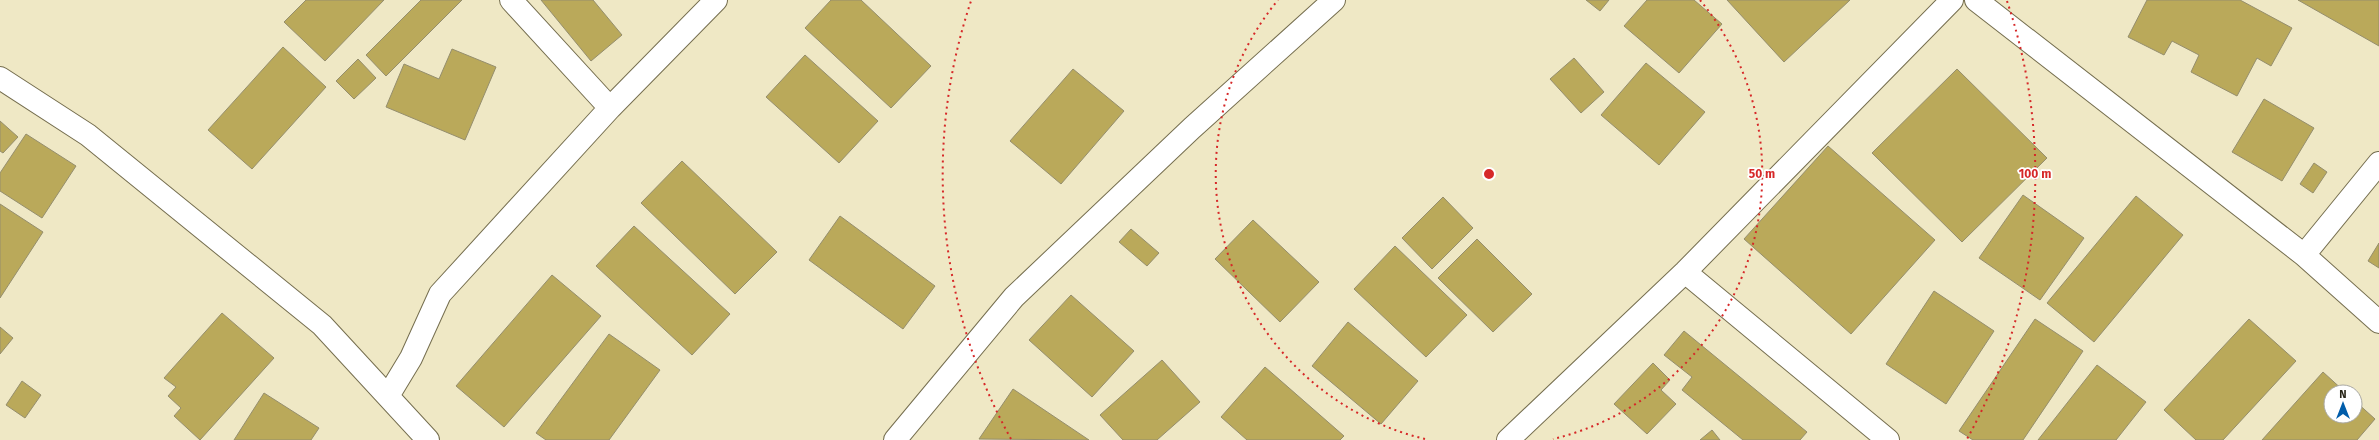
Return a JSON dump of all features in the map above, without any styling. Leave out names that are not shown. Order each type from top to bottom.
[{"type":"street","points":[[511,0],[610,108]]},
{"type":"street","points":[[388,396],[411,358],[440,294],[610,108],[716,0]]},
{"type":"street","points":[[895,440],[1014,297],[1192,128],[1334,0]]},
{"type":"street","points":[[1508,440],[1685,272],[1952,0]]},
{"type":"street","points":[[1976,0],[2304,254],[2379,322]]},
{"type":"street","points":[[0,78],[88,135],[322,325],[428,440]]},
{"type":"street","points":[[2304,254],[2379,163]]},
{"type":"street","points":[[1685,272],[1888,440]]},
{"type":"building","points":[[306,0],[384,0],[325,61],[284,22]]},
{"type":"building","points":[[421,0],[462,0],[386,76],[366,55]]},
{"type":"building","points":[[541,0],[593,0],[622,35],[591,61]]},
{"type":"building","points":[[831,0],[861,0],[931,66],[891,108],[805,28]]},
{"type":"building","points":[[1586,0],[1609,0],[1600,11]]},
{"type":"building","points":[[1647,0],[1694,0],[1722,24],[1679,73],[1624,26]]},
{"type":"building","points":[[1727,0],[1850,0],[1784,62]]},
{"type":"building","points":[[2147,0],[2240,0],[2292,28],[2271,66],[2257,58],[2237,96],[2191,72],[2199,55],[2172,41],[2164,55],[2128,37]]},
{"type":"building","points":[[2298,0],[2379,0],[2379,46]]},
{"type":"building","points":[[283,47],[326,87],[252,169],[208,130]]},
{"type":"building","points":[[452,49],[496,67],[465,140],[386,107],[404,64],[439,79]]},
{"type":"building","points":[[805,55],[878,121],[839,163],[766,97]]},
{"type":"building","points":[[1574,58],[1604,92],[1581,113],[1550,79]]},
{"type":"building","points":[[358,59],[376,78],[354,99],[336,81]]},
{"type":"building","points":[[1646,63],[1705,112],[1659,165],[1601,115]]},
{"type":"building","points":[[1073,69],[1124,111],[1061,184],[1010,141]]},
{"type":"building","points":[[1957,69],[2047,158],[1962,242],[1872,153]]},
{"type":"building","points":[[2264,99],[2314,128],[2282,181],[2232,152]]},
{"type":"building","points":[[0,121],[18,137],[3,153],[0,151]]},
{"type":"building","points":[[26,134],[76,166],[42,218],[0,191],[0,173]]},
{"type":"building","points":[[1828,146],[1935,240],[1851,334],[1744,239]]},
{"type":"building","points":[[682,161],[777,252],[735,294],[641,203]]},
{"type":"building","points":[[2314,163],[2327,172],[2313,193],[2300,184]]},
{"type":"building","points":[[2023,195],[2084,238],[2040,300],[1979,258]]},
{"type":"building","points":[[2136,196],[2183,235],[2094,342],[2047,303]]},
{"type":"building","points":[[1443,197],[1473,228],[1432,269],[1402,238]]},
{"type":"building","points":[[0,204],[43,232],[0,298]]},
{"type":"building","points":[[840,216],[935,286],[903,329],[809,260]]},
{"type":"building","points":[[1253,220],[1319,282],[1280,322],[1215,259]]},
{"type":"building","points":[[634,226],[730,314],[692,355],[596,266]]},
{"type":"building","points":[[1131,229],[1159,253],[1147,266],[1119,242]]},
{"type":"building","points":[[1477,239],[1532,294],[1493,332],[1438,278]]},
{"type":"building","points":[[2379,243],[2379,268],[2368,261]]},
{"type":"building","points":[[1395,246],[1467,315],[1426,357],[1354,289]]},
{"type":"building","points":[[552,275],[601,316],[504,427],[456,386]]},
{"type":"building","points":[[1934,291],[1994,331],[1946,404],[1886,364]]},
{"type":"building","points":[[1071,295],[1134,351],[1092,397],[1029,340]]},
{"type":"building","points":[[222,313],[274,358],[200,440],[174,416],[181,408],[168,396],[176,387],[164,378]]},
{"type":"building","points":[[2035,319],[2083,351],[2023,440],[1973,440],[1959,431]]},
{"type":"building","points":[[2249,319],[2296,361],[2223,440],[2196,440],[2164,410]]},
{"type":"building","points":[[1348,322],[1418,381],[1381,424],[1312,366]]},
{"type":"building","points":[[0,327],[13,338],[0,354]]},
{"type":"building","points":[[1684,331],[1807,432],[1800,440],[1743,440],[1682,390],[1692,377],[1664,355]]},
{"type":"building","points":[[609,334],[660,370],[609,440],[546,440],[536,433]]},
{"type":"building","points":[[1162,360],[1200,402],[1157,440],[1123,440],[1100,415]]},
{"type":"building","points":[[1653,363],[1670,380],[1661,390],[1676,404],[1647,434],[1614,404]]},
{"type":"building","points":[[2097,365],[2146,402],[2116,440],[2038,440]]},
{"type":"building","points":[[1265,367],[1344,436],[1340,440],[1247,440],[1221,417]]},
{"type":"building","points":[[2323,372],[2336,384],[2323,384],[2323,424],[2363,424],[2363,408],[2375,419],[2357,440],[2262,440]]},
{"type":"building","points":[[22,381],[41,395],[25,418],[6,405]]},
{"type":"building","points":[[1013,389],[1089,440],[979,439]]},
{"type":"building","points":[[264,393],[319,428],[311,440],[234,440]]},
{"type":"building","points":[[1712,430],[1720,440],[1700,440]]}]
